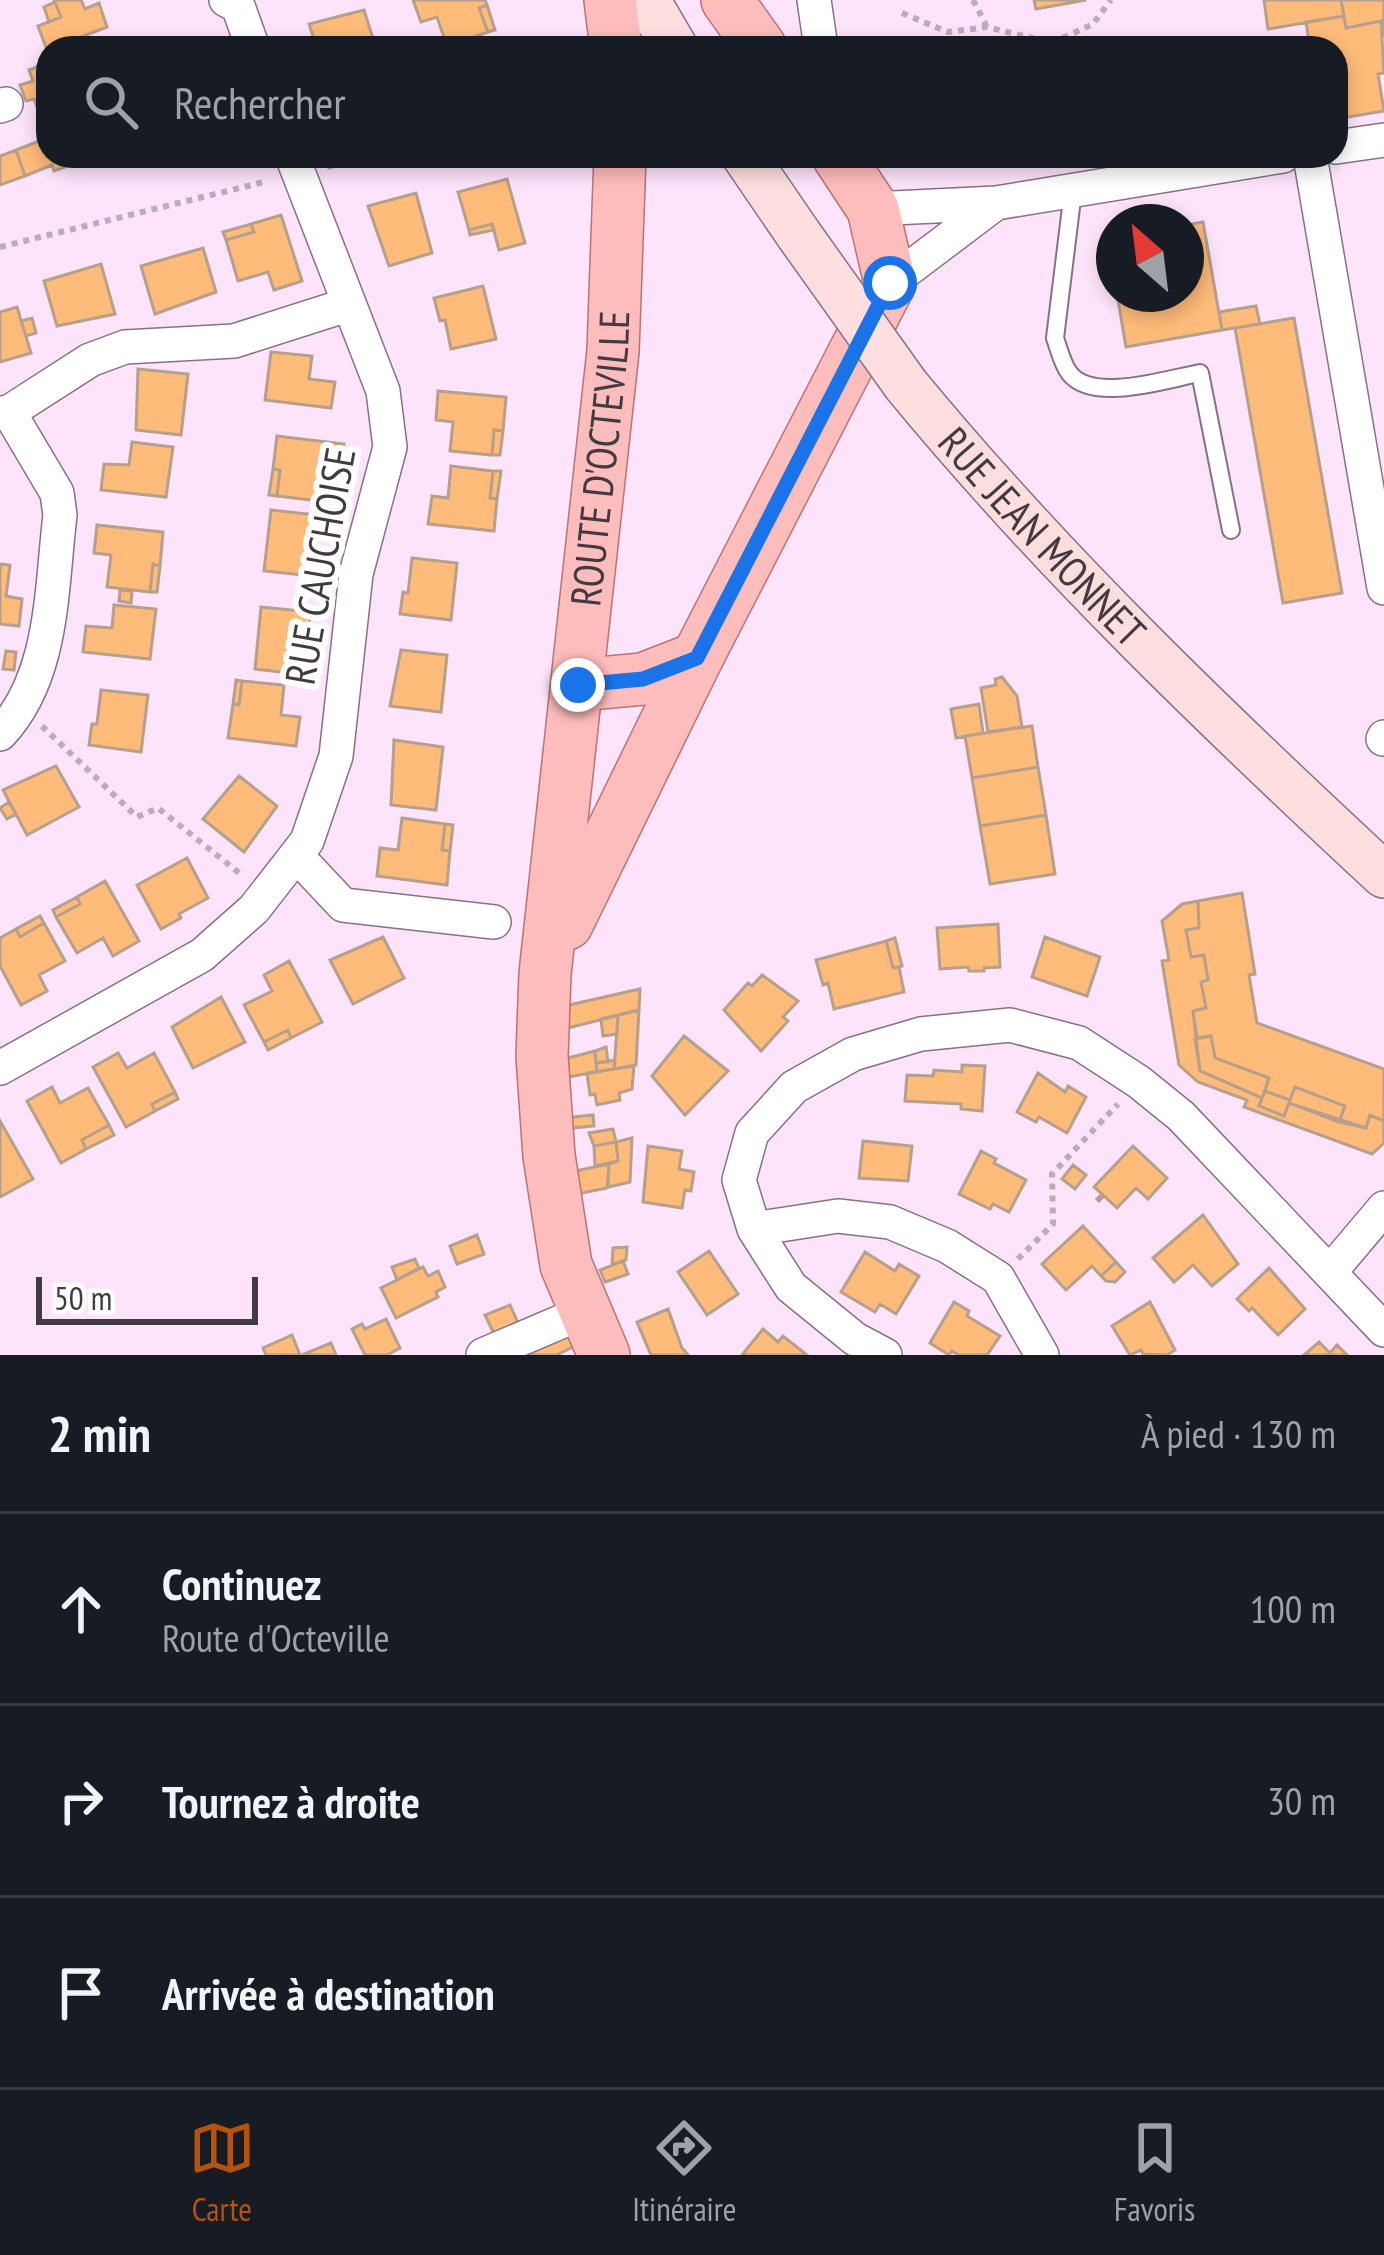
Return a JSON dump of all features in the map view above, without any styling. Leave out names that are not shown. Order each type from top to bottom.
[{"type":"main road","points":[[610,0],[614,36]]},
{"type":"main road","points":[[727,0],[752,36]]},
{"type":"main road","name":"ROUTE D'OCTEVILLE","points":[[594,1334],[566,1265],[549,1156],[542,1056],[545,974],[613,351],[620,168]]},
{"type":"main road","points":[[846,168],[873,209],[890,283]]},
{"type":"main road","name":"ROUTE D'OCTEVILLE","points":[[545,974],[594,862],[890,283]]},
{"type":"main road","points":[[650,756],[605,758],[590,750],[575,708],[697,658]]},
{"type":"street","points":[[226,0],[238,6],[249,36]]},
{"type":"street","points":[[647,0],[668,36]]},
{"type":"street","points":[[814,0],[819,36]]},
{"type":"street","points":[[1348,146],[1384,140]]},
{"type":"street","name":"RUE CAUCHOISE","points":[[0,1068],[202,955],[266,894],[307,841],[336,756],[356,574],[390,447],[383,391],[297,168]]},
{"type":"street","name":"RUE JEAN MONNET","points":[[753,168],[906,385],[977,472],[1195,699],[1384,875]]},
{"type":"street","points":[[873,209],[996,203],[1209,168]]},
{"type":"street","points":[[1312,168],[1384,588]]},
{"type":"street","points":[[890,283],[996,203]]},
{"type":"street","points":[[0,734],[22,707],[43,658],[60,515],[57,493],[4,413],[90,360],[125,347],[234,341],[347,304]]},
{"type":"street","points":[[296,855],[343,905],[494,922]]},
{"type":"street","points":[[885,1355],[855,1339],[790,1287],[754,1229],[739,1180],[752,1133],[794,1087],[853,1054],[921,1034],[1010,1025],[1079,1043],[1139,1082],[1181,1117],[1384,1330]]},
{"type":"street","points":[[1330,1271],[1384,1208]]},
{"type":"street","points":[[754,1229],[838,1216],[890,1222],[947,1246],[998,1278],[1042,1355]]},
{"type":"street","points":[[483,1355],[594,1334]]},
{"type":"lane","points":[[1073,190],[1055,338],[1061,357],[1071,376],[1096,390],[1200,373],[1231,530]]},
{"type":"path","points":[[973,0],[987,27]]},
{"type":"path","points":[[1070,36],[1094,24],[1111,0]]},
{"type":"path","points":[[902,13],[948,32],[987,27],[1020,36]]},
{"type":"path","points":[[0,247],[285,168]]},
{"type":"path","points":[[22,707],[137,817],[158,808],[266,894]]},
{"type":"path","points":[[998,1278],[1053,1224],[1052,1174],[1139,1082]]},
{"type":"building","points":[[54,0],[81,0],[85,9],[99,3],[107,27],[84,36],[42,36],[38,26],[61,17]]},
{"type":"building","points":[[413,0],[485,0],[487,5],[479,8],[488,32],[476,36],[444,36],[437,17],[421,22]]},
{"type":"building","points":[[1034,0],[1086,0],[1036,9]]},
{"type":"building","points":[[1264,0],[1341,0],[1344,16],[1268,29]]},
{"type":"building","points":[[1341,0],[1384,0],[1384,37],[1381,21],[1346,28]]},
{"type":"building","points":[[55,2],[61,17],[49,22],[44,7]]},
{"type":"building","points":[[487,5],[495,30],[488,32],[479,8]]},
{"type":"building","points":[[364,10],[372,36],[313,36],[309,24]]},
{"type":"building","points":[[1344,16],[1346,28],[1381,21],[1384,73],[1378,74],[1384,111],[1348,117],[1348,36],[1308,36],[1306,22]]},
{"type":"building","points":[[36,67],[36,104],[34,99],[26,101],[20,85],[33,81],[29,70]]},
{"type":"building","points":[[36,142],[36,168],[45,168],[25,176],[16,150]]},
{"type":"building","points":[[16,150],[25,176],[0,185],[0,156]]},
{"type":"building","points":[[507,179],[525,243],[499,250],[492,224],[469,230],[458,192]]},
{"type":"building","points":[[416,193],[432,253],[389,266],[368,206]]},
{"type":"building","points":[[281,215],[302,281],[274,290],[268,272],[238,281],[226,240],[254,232],[251,224]]},
{"type":"building","points":[[251,224],[254,232],[226,240],[223,232]]},
{"type":"building","points":[[492,224],[494,230],[470,235],[469,230]]},
{"type":"building","points":[[1204,228],[1222,330],[1126,347],[1120,312],[1204,312]]},
{"type":"building","points":[[203,248],[216,292],[155,314],[141,266]]},
{"type":"building","points":[[101,264],[115,314],[57,326],[44,281]]},
{"type":"building","points":[[483,286],[496,339],[451,349],[434,298]]},
{"type":"building","points":[[1256,306],[1260,324],[1222,330],[1219,312]]},
{"type":"building","points":[[17,307],[31,353],[0,362],[0,312]]},
{"type":"building","points":[[32,318],[36,333],[26,336],[21,321]]},
{"type":"building","points":[[1294,318],[1342,593],[1283,603],[1235,328]]},
{"type":"building","points":[[271,352],[312,356],[309,379],[335,382],[331,408],[265,400]]},
{"type":"building","points":[[138,369],[188,374],[181,435],[136,430]]},
{"type":"building","points":[[438,391],[506,397],[503,431],[494,430],[492,455],[450,451],[453,422],[436,420]]},
{"type":"building","points":[[494,430],[503,431],[500,455],[492,455]]},
{"type":"building","points":[[277,436],[344,444],[341,474],[321,472],[319,501],[277,496],[280,470],[273,469]]},
{"type":"building","points":[[132,442],[173,447],[166,497],[101,490],[104,464],[129,465]]},
{"type":"building","points":[[451,466],[493,471],[494,531],[428,524],[432,496],[448,498]]},
{"type":"building","points":[[273,469],[280,470],[277,496],[269,495]]},
{"type":"building","points":[[493,471],[501,471],[497,499],[490,498]]},
{"type":"building","points":[[271,510],[317,515],[314,576],[264,571]]},
{"type":"building","points":[[97,525],[163,532],[160,566],[153,564],[150,592],[107,587],[111,555],[94,553]]},
{"type":"building","points":[[412,558],[457,563],[451,620],[400,614]]},
{"type":"building","points":[[0,564],[10,565],[6,596],[22,599],[19,626],[0,624]]},
{"type":"building","points":[[153,564],[160,566],[157,592],[150,592]]},
{"type":"building","points":[[120,590],[132,591],[131,603],[119,601]]},
{"type":"building","points":[[114,605],[156,609],[150,659],[83,652],[86,626],[112,628]]},
{"type":"building","points":[[261,607],[311,612],[299,674],[255,669]]},
{"type":"building","points":[[401,650],[447,655],[441,712],[390,706]]},
{"type":"building","points":[[6,651],[16,652],[14,670],[3,669]]},
{"type":"building","points":[[1002,677],[1017,696],[1022,727],[988,732],[981,688],[996,685],[995,679]]},
{"type":"building","points":[[236,680],[242,681],[239,705],[233,704]]},
{"type":"building","points":[[242,681],[284,685],[281,715],[300,717],[296,746],[228,738]]},
{"type":"building","points":[[101,690],[148,695],[141,752],[89,745]]},
{"type":"building","points":[[979,704],[983,733],[956,738],[951,709]]},
{"type":"building","points":[[1032,726],[1038,767],[972,778],[965,736]]},
{"type":"building","points":[[394,740],[443,747],[436,810],[391,805]]},
{"type":"building","points":[[56,766],[79,807],[27,835],[3,790]]},
{"type":"building","points":[[1038,767],[1046,815],[980,826],[972,778]]},
{"type":"building","points":[[239,776],[277,806],[244,852],[203,819]]},
{"type":"building","points":[[9,802],[16,814],[7,819],[0,808]]},
{"type":"building","points":[[1046,815],[1055,874],[990,884],[980,826]]},
{"type":"building","points":[[402,818],[445,824],[442,850],[450,851],[447,885],[377,876],[380,848],[398,850]]},
{"type":"building","points":[[445,824],[453,825],[450,851],[442,850]]},
{"type":"building","points":[[187,858],[208,898],[161,929],[137,885]]},
{"type":"building","points":[[105,881],[139,941],[113,956],[103,938],[77,953],[56,917],[80,904],[77,897]]},
{"type":"building","points":[[1242,893],[1255,974],[1249,975],[1257,1023],[1384,1069],[1384,1121],[1370,1115],[1366,1128],[1339,1122],[1345,1106],[1295,1087],[1290,1100],[1265,1091],[1269,1078],[1215,1058],[1211,1036],[1197,1038],[1193,1011],[1206,1008],[1201,982],[1208,980],[1204,955],[1191,957],[1186,930],[1199,928],[1198,901]]},
{"type":"building","points":[[77,897],[80,904],[56,917],[53,910]]},
{"type":"building","points":[[1198,901],[1199,928],[1186,930],[1191,957],[1204,955],[1208,980],[1201,982],[1206,1008],[1193,1011],[1200,1071],[1262,1098],[1259,1106],[1284,1116],[1289,1103],[1366,1128],[1370,1115],[1384,1121],[1384,1143],[1372,1154],[1244,1107],[1247,1100],[1198,1082],[1179,1065],[1162,961],[1169,960],[1162,921],[1182,904]]},
{"type":"building","points":[[40,916],[44,923],[20,937],[16,929]]},
{"type":"building","points":[[44,923],[65,961],[39,975],[47,991],[21,1005],[0,966],[0,938],[16,929],[20,937]]},
{"type":"building","points":[[998,924],[1000,967],[940,969],[937,928]]},
{"type":"building","points":[[383,937],[404,978],[353,1004],[330,960]]},
{"type":"building","points":[[1045,937],[1100,957],[1087,996],[1032,977]]},
{"type":"building","points":[[895,938],[902,966],[893,968],[886,941]]},
{"type":"building","points":[[886,941],[893,968],[899,967],[904,992],[834,1009],[816,960]]},
{"type":"building","points":[[289,961],[322,1022],[291,1038],[288,1030],[264,1042],[244,1005],[272,991],[264,975]]},
{"type":"building","points":[[762,975],[798,1001],[783,1017],[788,1021],[761,1051],[724,1010],[748,983],[752,986]]},
{"type":"building","points":[[640,989],[639,1010],[568,1028],[569,1005]]},
{"type":"building","points":[[221,997],[245,1042],[193,1068],[172,1027]]},
{"type":"building","points":[[639,1010],[636,1065],[614,1069],[618,1015]]},
{"type":"building","points":[[618,1015],[617,1034],[603,1036],[601,1019]]},
{"type":"building","points":[[288,1030],[291,1038],[268,1050],[264,1042]]},
{"type":"building","points":[[684,1036],[728,1071],[685,1115],[652,1076]]},
{"type":"building","points":[[1211,1036],[1215,1058],[1269,1078],[1262,1098],[1200,1071],[1195,1039]]},
{"type":"building","points":[[606,1047],[608,1062],[596,1063],[595,1051]]},
{"type":"building","points":[[595,1051],[597,1072],[568,1077],[568,1058]]},
{"type":"building","points":[[118,1053],[127,1068],[154,1053],[175,1092],[152,1104],[155,1111],[126,1127],[93,1067]]},
{"type":"building","points":[[615,1060],[614,1069],[597,1072],[596,1063]]},
{"type":"building","points":[[962,1065],[985,1066],[982,1111],[961,1109],[961,1104],[905,1101],[907,1075],[962,1072]]},
{"type":"building","points":[[634,1066],[632,1089],[619,1093],[620,1100],[597,1105],[595,1094],[590,1095],[587,1073]]},
{"type":"building","points":[[1038,1073],[1065,1092],[1068,1086],[1086,1097],[1067,1133],[1039,1117],[1036,1122],[1017,1112]]},
{"type":"building","points":[[52,1087],[60,1103],[88,1088],[109,1125],[82,1140],[86,1149],[61,1163],[27,1101]]},
{"type":"building","points":[[1295,1087],[1345,1106],[1339,1122],[1289,1103]]},
{"type":"building","points":[[1265,1091],[1290,1100],[1284,1116],[1259,1106]]},
{"type":"building","points":[[175,1092],[178,1099],[155,1111],[152,1104]]},
{"type":"building","points":[[593,1115],[594,1126],[572,1128],[572,1117]]},
{"type":"building","points":[[0,1121],[33,1179],[0,1197]]},
{"type":"building","points":[[109,1125],[114,1135],[86,1149],[82,1140]]},
{"type":"building","points":[[613,1129],[616,1142],[594,1146],[589,1133]]},
{"type":"building","points":[[632,1138],[630,1182],[608,1187],[609,1164],[618,1161],[616,1142]]},
{"type":"building","points":[[863,1141],[912,1146],[908,1181],[859,1178]]},
{"type":"building","points":[[616,1142],[618,1161],[595,1166],[594,1146]]},
{"type":"building","points":[[648,1146],[682,1151],[679,1169],[694,1172],[682,1208],[643,1202]]},
{"type":"building","points":[[1133,1146],[1167,1178],[1148,1199],[1136,1188],[1117,1208],[1104,1196],[1099,1201],[1102,1194],[1094,1187]]},
{"type":"building","points":[[981,1151],[1026,1180],[1009,1212],[993,1204],[990,1209],[959,1194]]},
{"type":"building","points":[[609,1164],[607,1188],[577,1194],[575,1171]]},
{"type":"building","points":[[1073,1165],[1086,1175],[1075,1189],[1062,1179]]},
{"type":"building","points":[[1203,1215],[1238,1264],[1212,1286],[1193,1265],[1174,1282],[1153,1258]]},
{"type":"building","points":[[1083,1226],[1116,1262],[1101,1276],[1092,1266],[1066,1290],[1042,1264]]},
{"type":"building","points":[[477,1235],[484,1254],[457,1264],[450,1246]]},
{"type":"building","points":[[627,1247],[626,1260],[612,1265],[613,1248]]},
{"type":"building","points":[[709,1251],[738,1294],[707,1315],[678,1272]]},
{"type":"building","points":[[865,1252],[895,1271],[899,1264],[919,1276],[896,1314],[880,1304],[875,1312],[841,1292]]},
{"type":"building","points":[[415,1259],[419,1268],[397,1280],[392,1267]]},
{"type":"building","points":[[623,1261],[628,1274],[605,1282],[600,1270]]},
{"type":"building","points":[[1116,1262],[1125,1272],[1115,1282],[1106,1281],[1101,1276]]},
{"type":"building","points":[[423,1267],[428,1276],[438,1271],[445,1287],[436,1292],[438,1297],[396,1318],[381,1288]]},
{"type":"building","points":[[1269,1268],[1305,1309],[1278,1335],[1237,1299]]},
{"type":"building","points":[[954,1302],[1000,1336],[987,1355],[952,1351],[949,1355],[930,1343]]},
{"type":"building","points":[[1150,1302],[1175,1350],[1167,1355],[1141,1350],[1130,1355],[1112,1326]]},
{"type":"building","points":[[510,1305],[519,1325],[495,1336],[485,1315]]},
{"type":"building","points":[[668,1309],[688,1355],[651,1355],[637,1322]]},
{"type":"building","points":[[386,1319],[400,1348],[387,1355],[365,1355],[352,1329],[362,1324],[365,1329]]},
{"type":"building","points":[[763,1329],[778,1342],[783,1336],[807,1355],[742,1355]]},
{"type":"building","points":[[567,1331],[574,1346],[557,1355],[520,1355]]},
{"type":"building","points":[[292,1335],[300,1355],[266,1355],[263,1348]]},
{"type":"building","points":[[1319,1342],[1330,1353],[1337,1345],[1347,1355],[1304,1355]]},
{"type":"building","points":[[331,1343],[336,1355],[302,1355]]},
{"type":"route","points":[[578,685],[643,679],[697,658],[890,283]]}]
